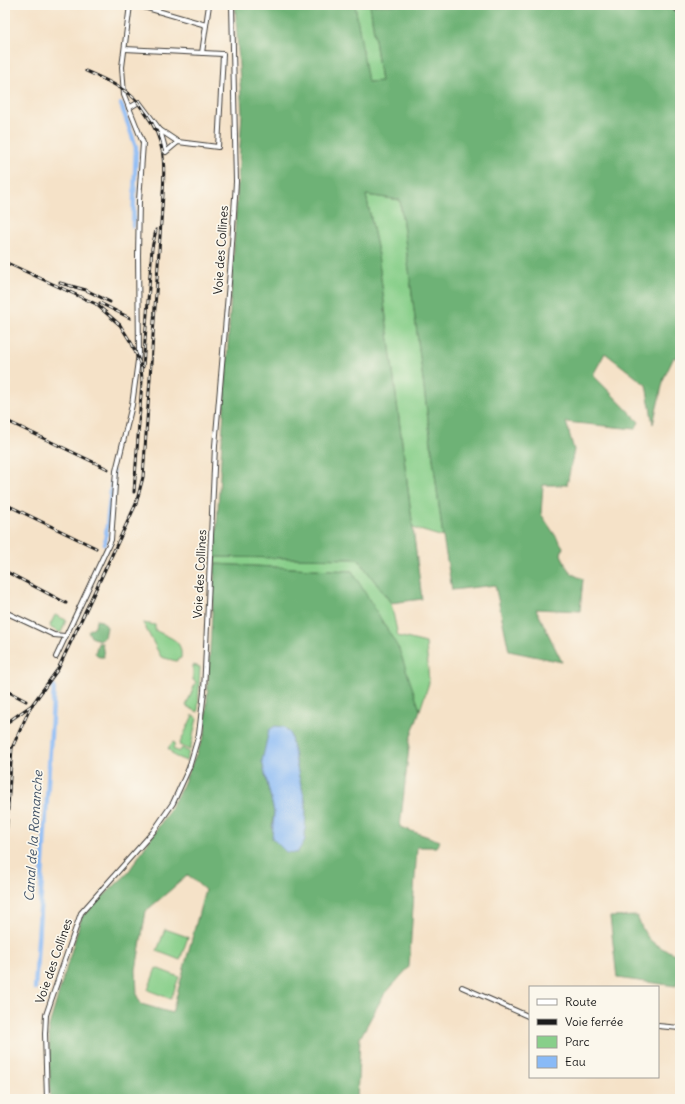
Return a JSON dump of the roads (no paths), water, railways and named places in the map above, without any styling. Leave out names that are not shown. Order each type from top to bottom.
[{"type":"street","points":[[56,657],[111,540],[116,471],[132,405],[139,353],[137,293],[138,239],[143,144],[124,95],[122,67],[130,5]]},
{"type":"street","points":[[137,5],[206,25]]},
{"type":"street","points":[[202,53],[209,5]]},
{"type":"street","name":"Voie des Collines","points":[[47,1099],[45,1034],[46,1015],[81,913],[153,832],[173,803],[189,768],[199,734],[204,692],[215,446],[236,182],[232,5]]},
{"type":"street","points":[[673,5],[680,11]]},
{"type":"street","points":[[125,49],[223,54],[218,147],[178,142],[160,130],[139,102],[129,108]]},
{"type":"street","points":[[160,130],[166,152],[178,142]]},
{"type":"street","points":[[5,612],[54,635],[65,636]]},
{"type":"street","points":[[462,987],[529,1017]]},
{"type":"street","points":[[659,1026],[680,1028]]},
{"type":"water","points":[[275,726],[284,727],[290,733],[306,803],[305,840],[297,853],[286,852],[272,838],[274,812],[262,761],[269,730]]},
{"type":"waterway","name":"Canal de la Romanche","points":[[121,104],[136,147],[133,226]]},
{"type":"waterway","name":"Canal de la Romanche","points":[[105,544],[113,472]]},
{"type":"waterway","name":"Canal de la Romanche","points":[[35,988],[54,686]]},
{"type":"railway","points":[[5,724],[32,705],[58,669],[136,504],[143,477],[164,161],[157,133],[135,99],[130,94],[118,87],[86,71]]},
{"type":"railway","points":[[143,367],[152,248],[156,230]]},
{"type":"railway","points":[[5,262],[96,304],[120,325],[132,344],[141,366],[142,381],[134,492]]},
{"type":"railway","points":[[60,283],[86,290],[110,302]]},
{"type":"railway","points":[[100,303],[130,318]]},
{"type":"railway","points":[[5,420],[108,469]]},
{"type":"railway","points":[[5,504],[96,548]]},
{"type":"railway","points":[[5,571],[66,603]]},
{"type":"railway","points":[[5,690],[26,701]]},
{"type":"railway","points":[[5,852],[12,748],[31,706]]}]
